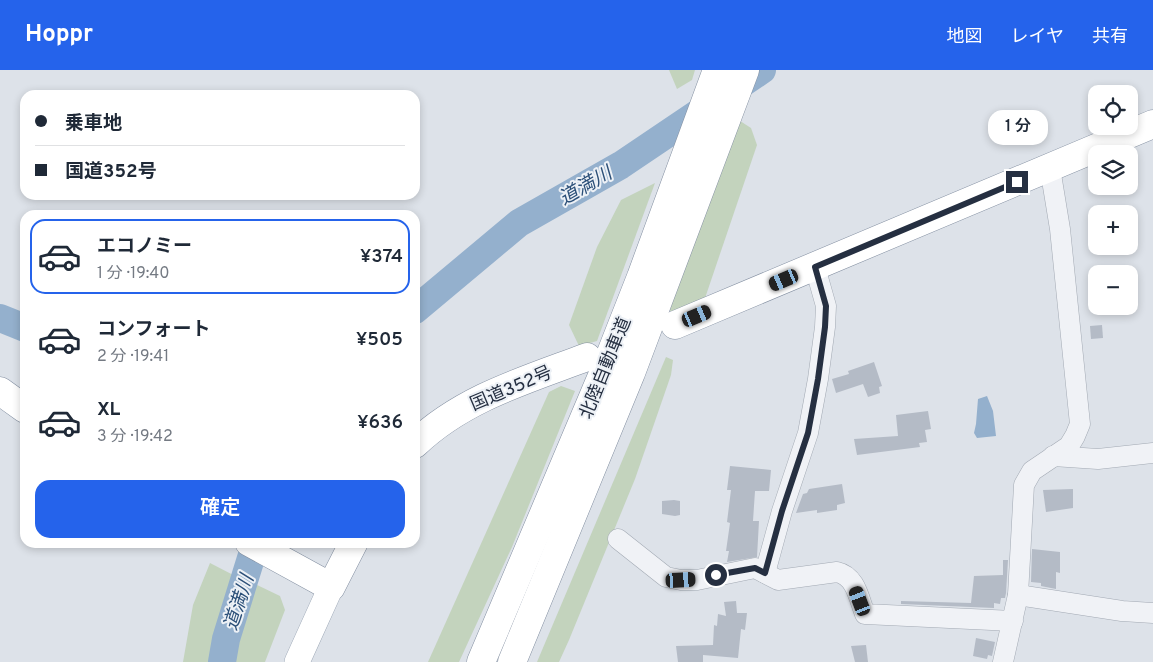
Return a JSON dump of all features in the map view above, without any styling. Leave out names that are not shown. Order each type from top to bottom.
[{"type":"highway","name":"北陸自動車道","points":[[481,662],[602,376],[717,70]]},
{"type":"highway","name":"北陸自動車道","points":[[512,662],[631,373],[745,70]]},
{"type":"highway","points":[[675,325],[1153,124]]},
{"type":"highway","name":"国道352号","points":[[420,440],[442,421],[479,398],[587,357]]},
{"type":"highway","points":[[0,391],[20,405]]},
{"type":"highway","points":[[260,548],[331,586],[351,548]]},
{"type":"main road","points":[[297,662],[331,586]]},
{"type":"street","points":[[1003,662],[1018,595],[1024,485],[1032,471],[1069,446],[1080,424],[1060,229],[1050,168]]},
{"type":"street","points":[[765,573],[782,511],[808,433],[818,379],[826,306],[815,267]]},
{"type":"street","points":[[1053,456],[1098,459],[1153,453]]},
{"type":"street","points":[[618,539],[666,577],[681,580],[697,580],[755,568],[778,580],[837,572],[845,574],[855,588],[865,614],[1013,621]]},
{"type":"street","points":[[1018,595],[1153,613]]},
{"type":"green space","points":[[669,70],[695,70],[692,80],[677,89]]},
{"type":"green space","points":[[737,119],[751,128],[757,145],[702,307],[674,314],[668,309]]},
{"type":"green space","points":[[655,183],[597,341],[579,346],[569,325],[597,247],[621,200]]},
{"type":"green space","points":[[666,357],[673,360],[671,375],[635,479],[569,640],[559,662],[537,662]]},
{"type":"green space","points":[[561,386],[575,391],[512,547],[459,662],[428,662],[549,392]]},
{"type":"green space","points":[[210,563],[241,579],[220,640],[217,662],[183,662],[193,605]]},
{"type":"green space","points":[[253,583],[280,596],[285,610],[265,662],[228,662],[233,638]]},
{"type":"water","points":[[987,396],[993,411],[996,436],[977,438],[974,433],[978,399]]},
{"type":"building","points":[[1102,325],[1103,338],[1091,339],[1090,326]]},
{"type":"building","points":[[874,362],[882,386],[879,387],[880,393],[868,397],[863,384],[836,393],[832,379],[849,374],[848,371]]},
{"type":"building","points":[[928,411],[931,429],[925,430],[927,442],[919,443],[920,447],[857,455],[854,439],[898,436],[896,415]]},
{"type":"building","points":[[730,466],[771,470],[769,491],[755,491],[753,521],[759,521],[757,557],[727,562],[729,551],[726,551],[730,523],[727,522],[731,490],[727,490]]},
{"type":"building","points":[[842,484],[845,503],[837,505],[837,510],[817,513],[817,510],[796,513],[803,494],[807,493],[809,489]]},
{"type":"building","points":[[1073,489],[1073,508],[1046,512],[1043,490]]},
{"type":"building","points":[[662,501],[680,501],[680,515],[662,514]]},
{"type":"building","points":[[1032,549],[1060,552],[1060,573],[1056,572],[1056,589],[1041,586],[1041,583],[1031,582]]},
{"type":"building","points":[[1003,560],[1008,560],[1006,593],[1005,598],[1001,598],[1000,604],[994,603],[994,608],[901,604],[901,601],[971,603],[974,576],[1003,575]]},
{"type":"building","points":[[736,601],[737,613],[747,613],[745,630],[741,629],[738,658],[703,655],[703,662],[678,662],[676,646],[713,645],[714,625],[717,626],[718,614],[726,616],[724,602]]},
{"type":"building","points":[[976,638],[995,642],[992,656],[988,655],[987,659],[973,656]]},
{"type":"building","points":[[866,645],[868,662],[855,662],[851,646]]},
{"type":"waterway","name":"道満川","points":[[420,306],[519,223],[621,165],[762,70]]},
{"type":"waterway","points":[[0,318],[20,326]]},
{"type":"waterway","name":"道満川","points":[[222,662],[226,639],[254,548]]},
{"type":"route","points":[[716,575],[755,568],[765,573],[782,511],[808,433],[818,379],[826,306],[815,267],[1017,182]]}]
